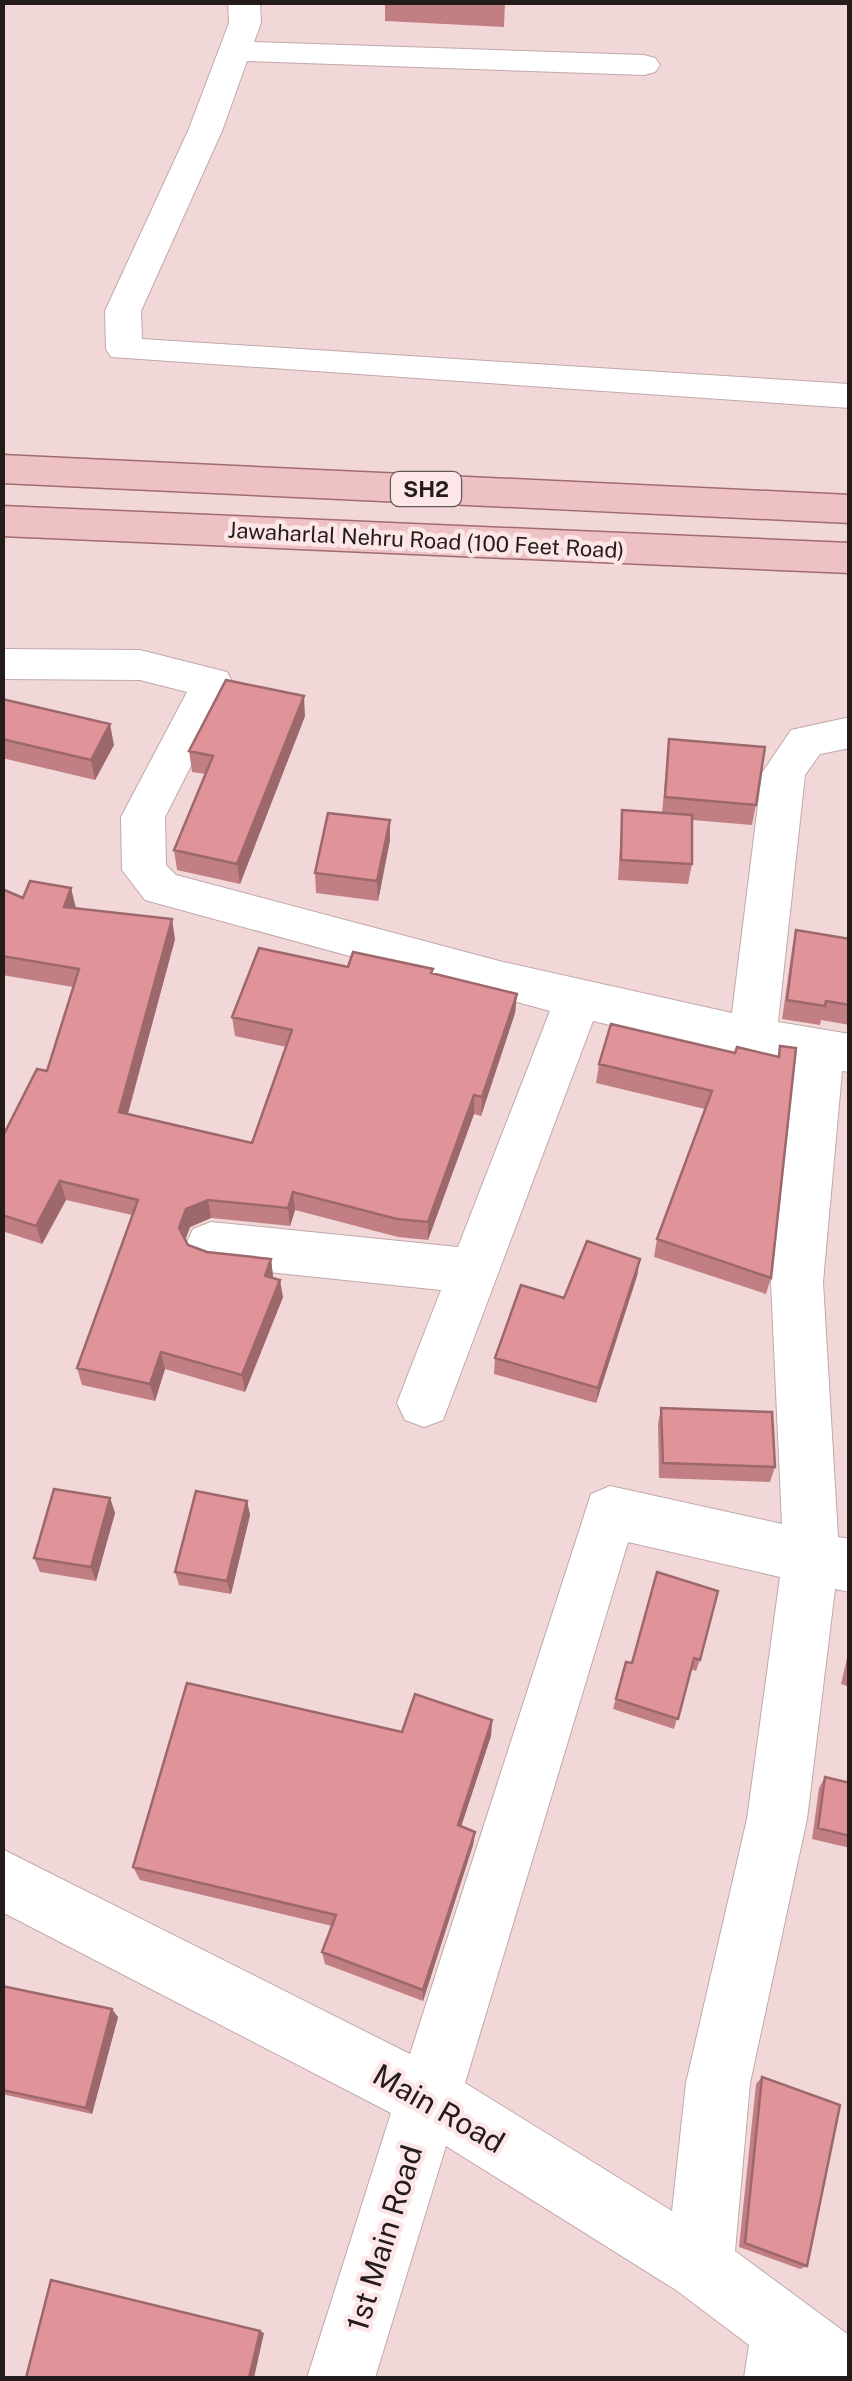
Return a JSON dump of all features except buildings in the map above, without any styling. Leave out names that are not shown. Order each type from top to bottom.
[{"type":"main road","name":"Jawaharlal Nehru Road (100 Feet Road)","points":[[2,469],[850,509]]},
{"type":"main road","name":"Jawaharlal Nehru Road (100 Feet Road)","points":[[2,521],[850,558]]},
{"type":"street","points":[[244,2],[246,23],[205,131],[123,312],[124,349],[850,396]]},
{"type":"street","points":[[234,52],[644,65]]},
{"type":"street","points":[[2,664],[140,665],[212,684],[142,816],[144,870],[161,888],[580,998],[752,1039],[834,1051],[797,1282],[830,1562],[718,2083],[700,2266]]},
{"type":"street","points":[[752,1039],[784,773],[806,742],[850,732]]},
{"type":"street","points":[[424,1403],[580,998]]},
{"type":"street","points":[[211,1244],[475,1271]]},
{"type":"street","name":"1st Main Road","points":[[342,2378],[610,1512],[830,1562]]},
{"type":"street","name":"Main Road","points":[[2,1880],[427,2098],[700,2266],[781,2354],[849,2378]]}]
